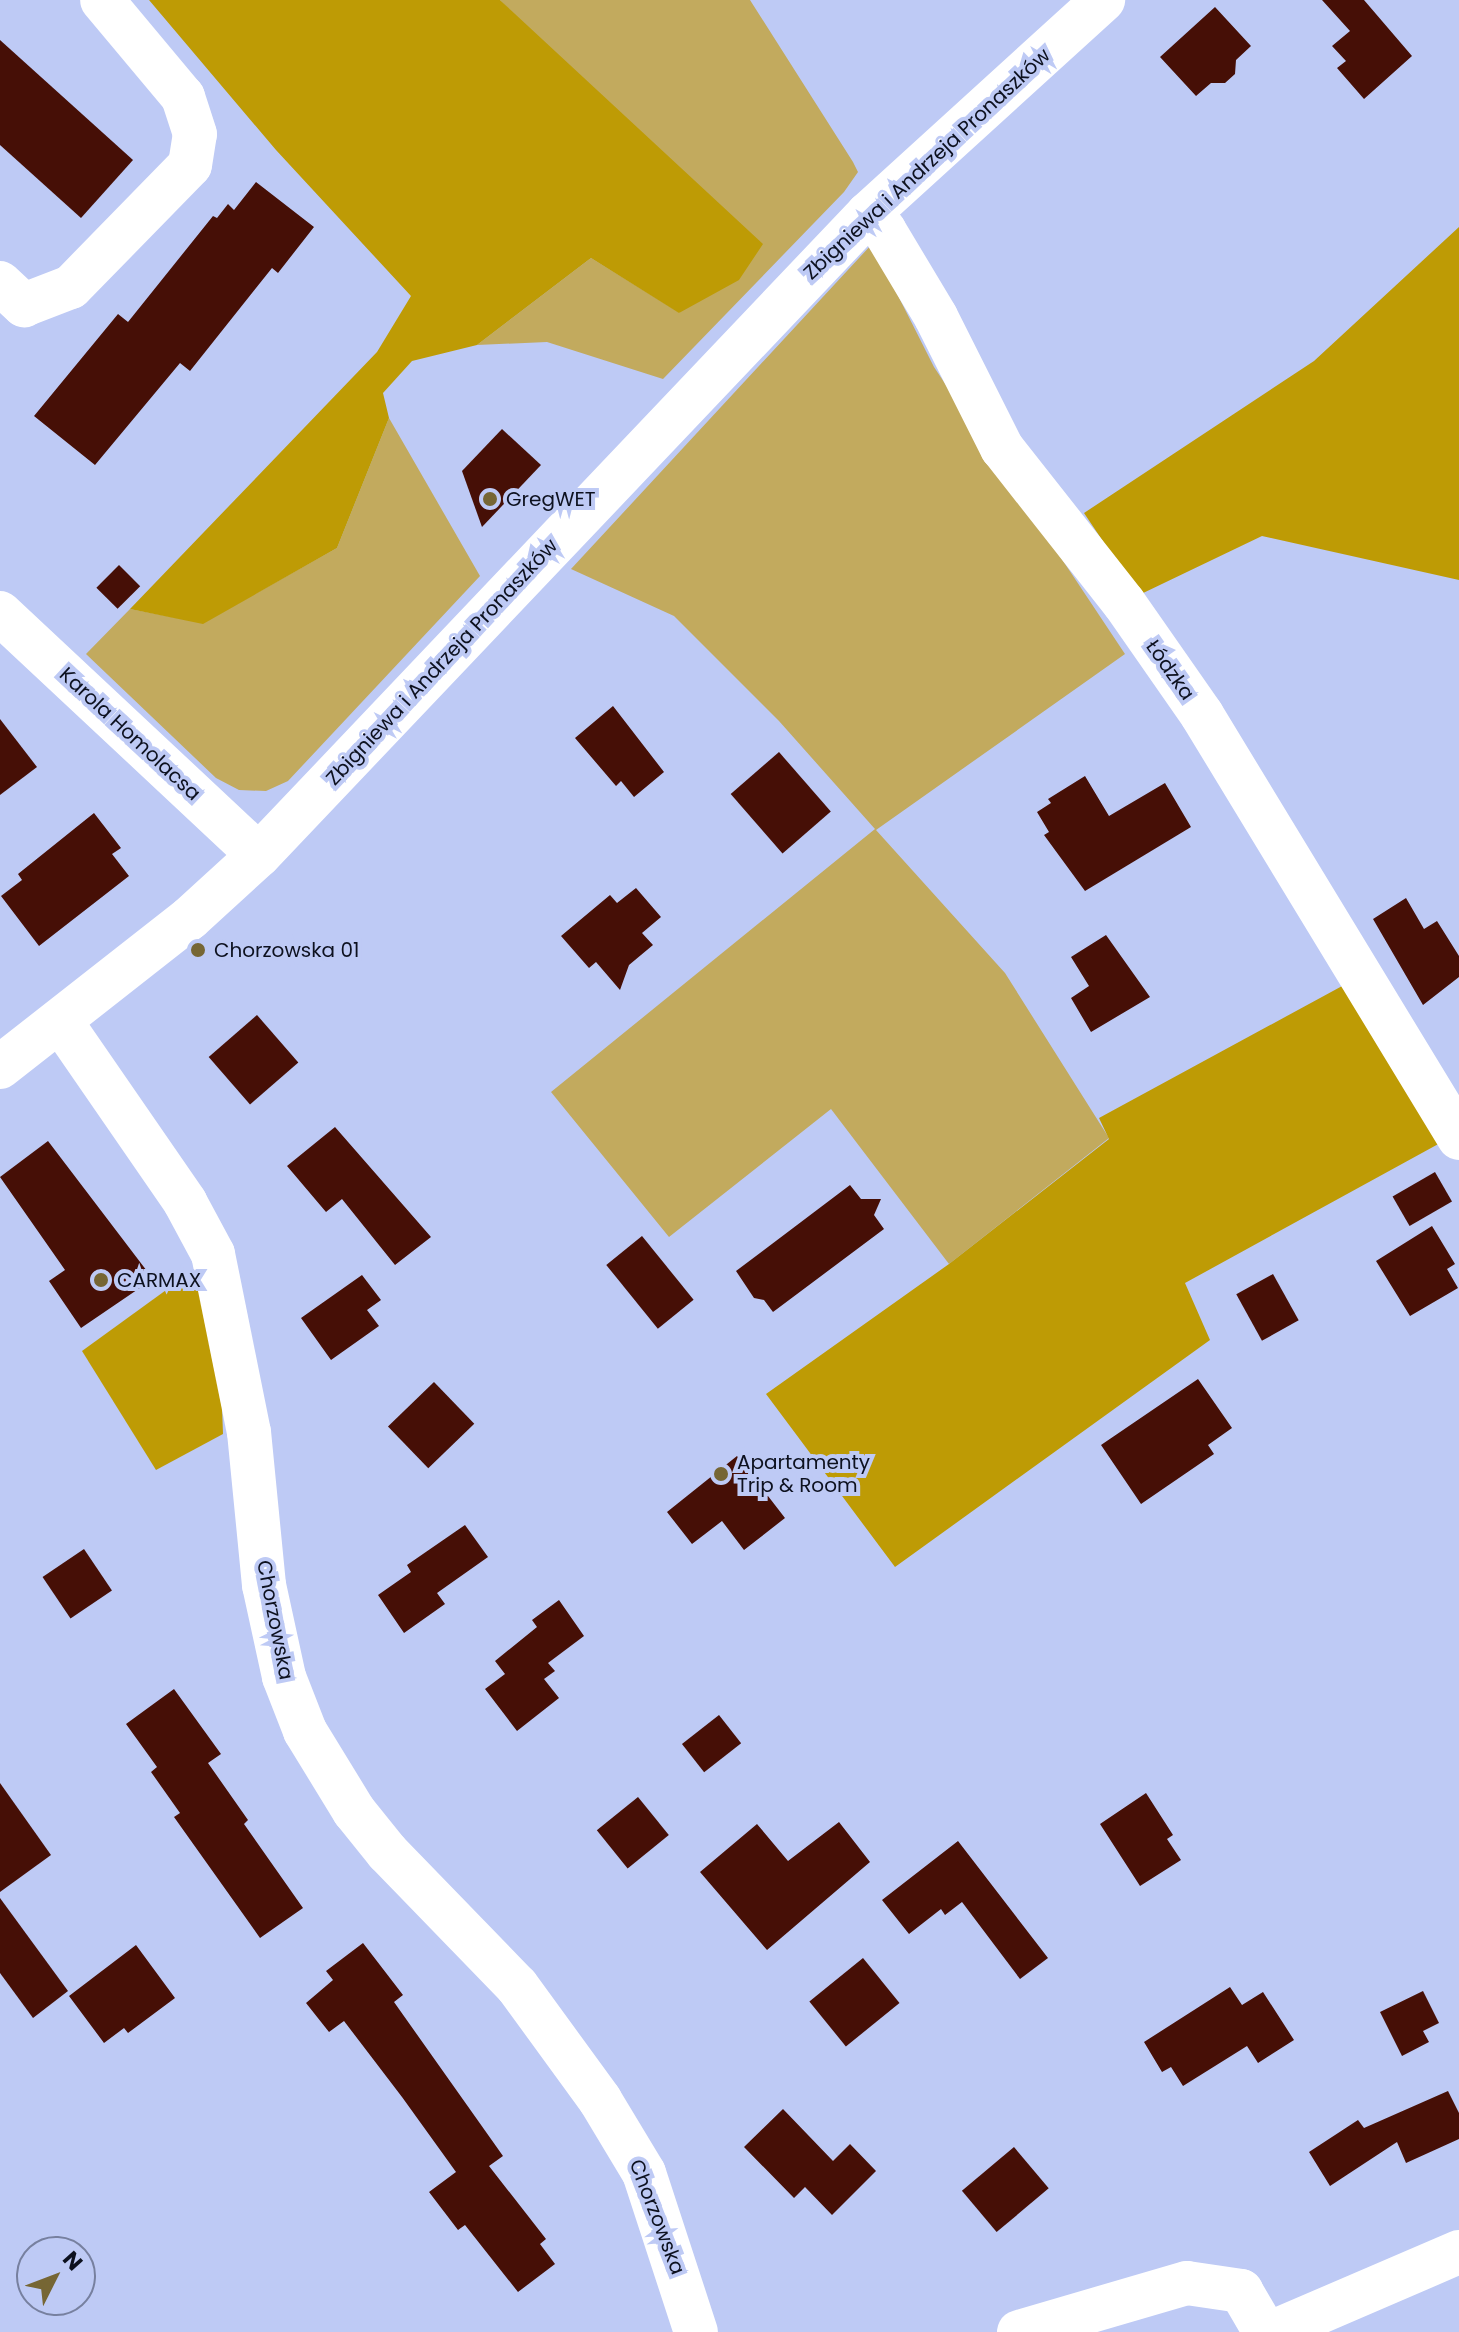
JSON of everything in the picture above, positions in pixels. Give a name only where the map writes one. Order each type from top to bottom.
[{"type":"street","points":[[0,283],[24,305],[71,287],[190,165],[195,134],[183,97],[102,0]]},
{"type":"street","name":"Zbigniewa i Andrzeja Pronaszków","points":[[0,1067],[61,1022],[259,855],[868,214],[1103,0]]},
{"type":"street","name":"Łódzka","points":[[868,214],[884,230],[936,317],[1002,448],[1124,603],[1202,715],[1459,1138]]},
{"type":"street","name":"Karola Homolacsa","points":[[0,613],[259,855]]},
{"type":"street","name":"Chorzowska","points":[[61,1022],[159,1162],[213,1254],[249,1432],[264,1585],[284,1677],[305,1731],[378,1842],[517,1986],[600,2100],[644,2173],[696,2332]]},
{"type":"street","points":[[1273,2332],[1459,2252]]},
{"type":"street","points":[[1019,2332],[1187,2283],[1241,2291],[1265,2332]]},
{"type":"shaded area","points":[[149,0],[500,0],[763,244],[739,280],[679,313],[591,258],[477,345],[412,361],[383,393],[389,418],[337,548],[203,624],[130,609],[377,352],[411,296],[276,150]]},
{"type":"shaded area","points":[[500,0],[750,0],[858,172],[844,192],[663,379],[547,342],[477,345],[591,258],[680,313],[565,65]]},
{"type":"shaded area","points":[[1459,227],[1459,580],[1262,536],[1139,595],[1084,513],[1314,361]]},
{"type":"shaded area","points":[[872,244],[934,367],[1125,654],[876,830],[1005,973],[1109,1138],[949,1264],[831,1109],[669,1237],[551,1092],[875,829],[779,721],[674,616],[571,569]]},
{"type":"shaded area","points":[[389,418],[480,576],[288,781],[266,791],[239,790],[216,778],[86,654],[130,609],[203,623],[337,548]]},
{"type":"shaded area","points":[[1344,985],[1442,1142],[1185,1283],[1210,1340],[895,1567],[766,1394],[949,1264],[1109,1139],[1099,1118]]},
{"type":"shaded area","points":[[202,1264],[219,1328],[223,1434],[156,1470],[82,1351]]},
{"type":"building","points":[[1322,0],[1364,0],[1412,56],[1364,99],[1337,68],[1346,61],[1332,46],[1350,31]]},
{"type":"building","points":[[1215,7],[1251,46],[1236,60],[1235,74],[1225,83],[1211,83],[1196,96],[1160,57]]},
{"type":"building","points":[[0,40],[133,160],[81,218],[0,145]]},
{"type":"building","points":[[256,182],[314,227],[278,273],[272,268],[190,371],[180,363],[95,465],[34,416],[118,314],[128,322],[213,216],[217,218],[228,204],[234,210]]},
{"type":"building","name":"GregWET","points":[[502,429],[541,465],[482,527],[462,471]]},
{"type":"building","points":[[119,565],[140,586],[118,609],[96,588]]},
{"type":"building","points":[[613,706],[664,772],[634,797],[621,781],[616,786],[575,738]]},
{"type":"building","points":[[0,719],[37,767],[0,795]]},
{"type":"building","points":[[779,752],[831,812],[783,854],[731,794]]},
{"type":"building","points":[[1085,776],[1109,816],[1165,783],[1191,827],[1085,891],[1044,835],[1049,832],[1037,812],[1051,803],[1048,799]]},
{"type":"building","points":[[94,813],[121,848],[112,854],[129,876],[39,946],[1,896],[22,880],[18,874]]},
{"type":"building","points":[[636,888],[661,917],[642,933],[653,945],[629,965],[620,990],[596,962],[589,968],[561,936],[610,895],[617,903]]},
{"type":"building","points":[[1406,898],[1424,929],[1437,921],[1459,956],[1459,977],[1423,1005],[1373,919]]},
{"type":"building","points":[[1106,935],[1150,997],[1091,1032],[1071,998],[1089,986],[1071,957]]},
{"type":"building","points":[[257,1015],[298,1063],[250,1105],[209,1057]]},
{"type":"building","points":[[335,1127],[431,1237],[395,1265],[342,1199],[326,1212],[287,1166]]},
{"type":"building","points":[[48,1141],[153,1279],[81,1328],[49,1281],[65,1270],[0,1177]]},
{"type":"building","points":[[1435,1172],[1452,1201],[1410,1226],[1393,1196]]},
{"type":"building","points":[[850,1185],[861,1199],[881,1199],[874,1215],[884,1229],[773,1312],[764,1300],[754,1298],[736,1271]]},
{"type":"building","points":[[1432,1226],[1455,1264],[1447,1269],[1458,1288],[1410,1316],[1376,1261]]},
{"type":"building","points":[[642,1236],[694,1300],[658,1329],[606,1265]]},
{"type":"building","points":[[1273,1274],[1299,1320],[1262,1341],[1236,1294]]},
{"type":"building","points":[[362,1275],[381,1300],[367,1310],[379,1326],[331,1360],[301,1318]]},
{"type":"building","points":[[1198,1379],[1232,1428],[1208,1445],[1214,1454],[1141,1504],[1101,1445]]},
{"type":"building","points":[[434,1382],[474,1424],[428,1468],[388,1426]]},
{"type":"building","points":[[737,1456],[785,1518],[744,1550],[722,1521],[692,1544],[667,1512]]},
{"type":"building","points":[[465,1525],[488,1557],[437,1593],[445,1604],[404,1633],[378,1595],[411,1572],[407,1565]]},
{"type":"building","points":[[84,1549],[112,1590],[71,1618],[43,1577]]},
{"type":"building","points":[[559,1600],[584,1636],[548,1663],[555,1671],[544,1679],[559,1698],[517,1731],[485,1689],[505,1674],[495,1661],[537,1627],[532,1620]]},
{"type":"building","points":[[174,1689],[221,1754],[208,1763],[248,1820],[244,1824],[303,1908],[260,1938],[174,1817],[180,1813],[151,1772],[157,1767],[126,1724]]},
{"type":"building","points":[[719,1715],[741,1743],[704,1772],[682,1744]]},
{"type":"building","points":[[0,1783],[51,1855],[0,1892]]},
{"type":"building","points":[[1146,1793],[1173,1835],[1167,1839],[1181,1860],[1140,1886],[1100,1824]]},
{"type":"building","points":[[638,1797],[669,1835],[628,1868],[597,1830]]},
{"type":"building","points":[[839,1822],[870,1862],[767,1950],[700,1872],[757,1824],[788,1861]]},
{"type":"building","points":[[958,1841],[1048,1958],[1020,1979],[962,1902],[945,1915],[941,1909],[909,1934],[882,1900]]},
{"type":"building","points":[[0,1898],[68,1991],[33,2018],[0,1973]]},
{"type":"building","points":[[363,1943],[403,1995],[394,2002],[503,2156],[489,2166],[546,2239],[540,2244],[555,2264],[518,2292],[465,2225],[458,2230],[429,2192],[456,2172],[402,2097],[344,2021],[329,2032],[306,2003],[333,1980],[326,1971]]},
{"type":"building","points":[[136,1945],[175,1998],[128,2033],[124,2028],[104,2043],[69,1996]]},
{"type":"building","points":[[863,1958],[900,2003],[846,2046],[809,2001]]},
{"type":"building","points":[[1230,1987],[1242,2005],[1263,1992],[1294,2040],[1258,2063],[1247,2046],[1183,2086],[1171,2067],[1162,2072],[1144,2042]]},
{"type":"building","points":[[1423,1991],[1439,2023],[1423,2031],[1429,2042],[1402,2056],[1380,2012]]},
{"type":"building","points":[[1448,2091],[1459,2113],[1459,2139],[1406,2163],[1397,2142],[1330,2186],[1309,2152],[1358,2120],[1364,2128]]},
{"type":"building","points":[[783,2109],[833,2161],[850,2144],[876,2171],[832,2215],[805,2187],[794,2198],[744,2147]]},
{"type":"building","points":[[1014,2147],[1049,2188],[997,2232],[962,2191]]},
{"type":"place","name":"GregWET","points":[[490,499]]},
{"type":"place","name":"Chorzowska 01","points":[[198,950]]},
{"type":"place","name":"CARMAX","points":[[101,1280]]},
{"type":"place","name":"Apartamenty Trip & Room","points":[[721,1474]]}]
